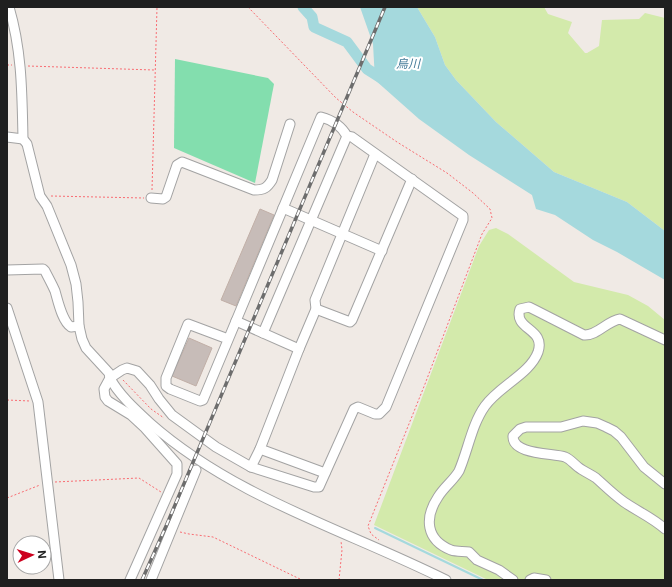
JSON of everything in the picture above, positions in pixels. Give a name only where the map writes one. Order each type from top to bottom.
[{"type":"street","points":[[9,7],[14,24],[21,66],[23,139],[27,144],[40,196],[47,206],[76,284],[79,326],[82,339],[86,348],[109,374],[114,375]]},
{"type":"street","points":[[130,580],[178,469],[175,461],[145,428],[131,415],[108,401],[105,397],[104,389],[114,375],[127,368],[133,369],[140,373],[159,400],[172,415],[216,447],[251,467],[314,487],[319,487],[354,409],[358,407],[375,414],[379,414],[386,406],[463,220],[463,216],[352,137],[347,136],[343,129],[322,118],[203,400],[200,401],[166,386],[166,378],[188,324],[228,339]]},
{"type":"street","points":[[152,198],[163,199],[166,197],[177,165],[182,162],[254,190],[261,190],[268,187],[272,180],[290,124]]},
{"type":"street","points":[[263,333],[347,136]]},
{"type":"street","points":[[7,137],[23,139]]},
{"type":"street","points":[[251,467],[260,449],[316,309],[315,300],[375,154]]},
{"type":"street","points":[[316,309],[350,322],[352,320],[412,179]]},
{"type":"street","points":[[283,208],[382,250]]},
{"type":"street","points":[[7,270],[43,269],[54,289],[67,325],[71,327],[79,326]]},
{"type":"street","points":[[513,580],[499,570],[477,560],[469,552],[451,550],[435,539],[429,525],[428,518],[438,496],[455,479],[479,417],[486,406],[534,360],[540,346],[539,340],[534,333],[521,323],[519,318],[520,309],[529,307],[584,335],[592,334],[614,320],[620,319],[665,340]]},
{"type":"street","points":[[7,308],[38,402],[59,580]]},
{"type":"street","points":[[236,321],[299,349]]},
{"type":"street","points":[[114,375],[113,383],[159,430],[182,448],[222,474],[261,496],[446,580]]},
{"type":"street","points":[[665,484],[644,467],[621,437],[614,431],[597,423],[583,421],[561,427],[526,428],[520,429],[513,436],[512,440],[515,444],[524,449],[565,457],[570,460],[576,466],[594,477],[624,502],[665,529]]},
{"type":"street","points":[[260,449],[326,473]]},
{"type":"street","points":[[151,580],[196,470]]},
{"type":"street","points":[[530,580],[534,578],[546,580]]},
{"type":"path","points":[[40,196],[152,198],[157,7]]},
{"type":"path","points":[[248,7],[336,98],[353,112],[397,142],[447,173],[473,193],[490,209],[492,213],[492,218],[482,234],[425,384],[368,526],[371,534],[381,541]]},
{"type":"path","points":[[7,65],[156,70]]},
{"type":"path","points":[[114,375],[151,410],[166,419]]},
{"type":"path","points":[[7,400],[38,402]]},
{"type":"path","points":[[7,498],[47,482],[139,478],[167,496]]},
{"type":"path","points":[[174,525],[180,532],[213,537],[302,580]]},
{"type":"path","points":[[339,580],[342,550],[341,540]]},
{"type":"green space","points":[[417,7],[544,7],[548,14],[572,22],[568,33],[585,53],[599,46],[602,20],[639,19],[645,13],[665,18],[665,231],[627,202],[554,172],[496,122],[456,80],[445,65],[435,37]]},
{"type":"green space","points":[[175,59],[268,78],[274,84],[255,183],[174,148]]},
{"type":"green space","points":[[496,228],[508,234],[574,282],[628,295],[648,306],[665,320],[665,580],[488,580],[374,525],[479,246],[489,230]]},
{"type":"water","name":"烏川","points":[[360,7],[417,7],[435,37],[445,65],[456,80],[496,122],[554,172],[627,202],[665,231],[665,280],[593,240],[555,215],[536,209],[532,195],[469,155],[419,119],[375,80],[373,44]]},
{"type":"building","points":[[260,209],[274,215],[236,306],[221,300]]},
{"type":"building","points":[[189,338],[212,348],[196,386],[172,376]]},
{"type":"waterway","points":[[303,7],[312,17],[314,27],[347,42],[367,69],[386,81]]},
{"type":"waterway","points":[[375,528],[483,580]]},
{"type":"railway","points":[[142,580],[385,7]]}]
